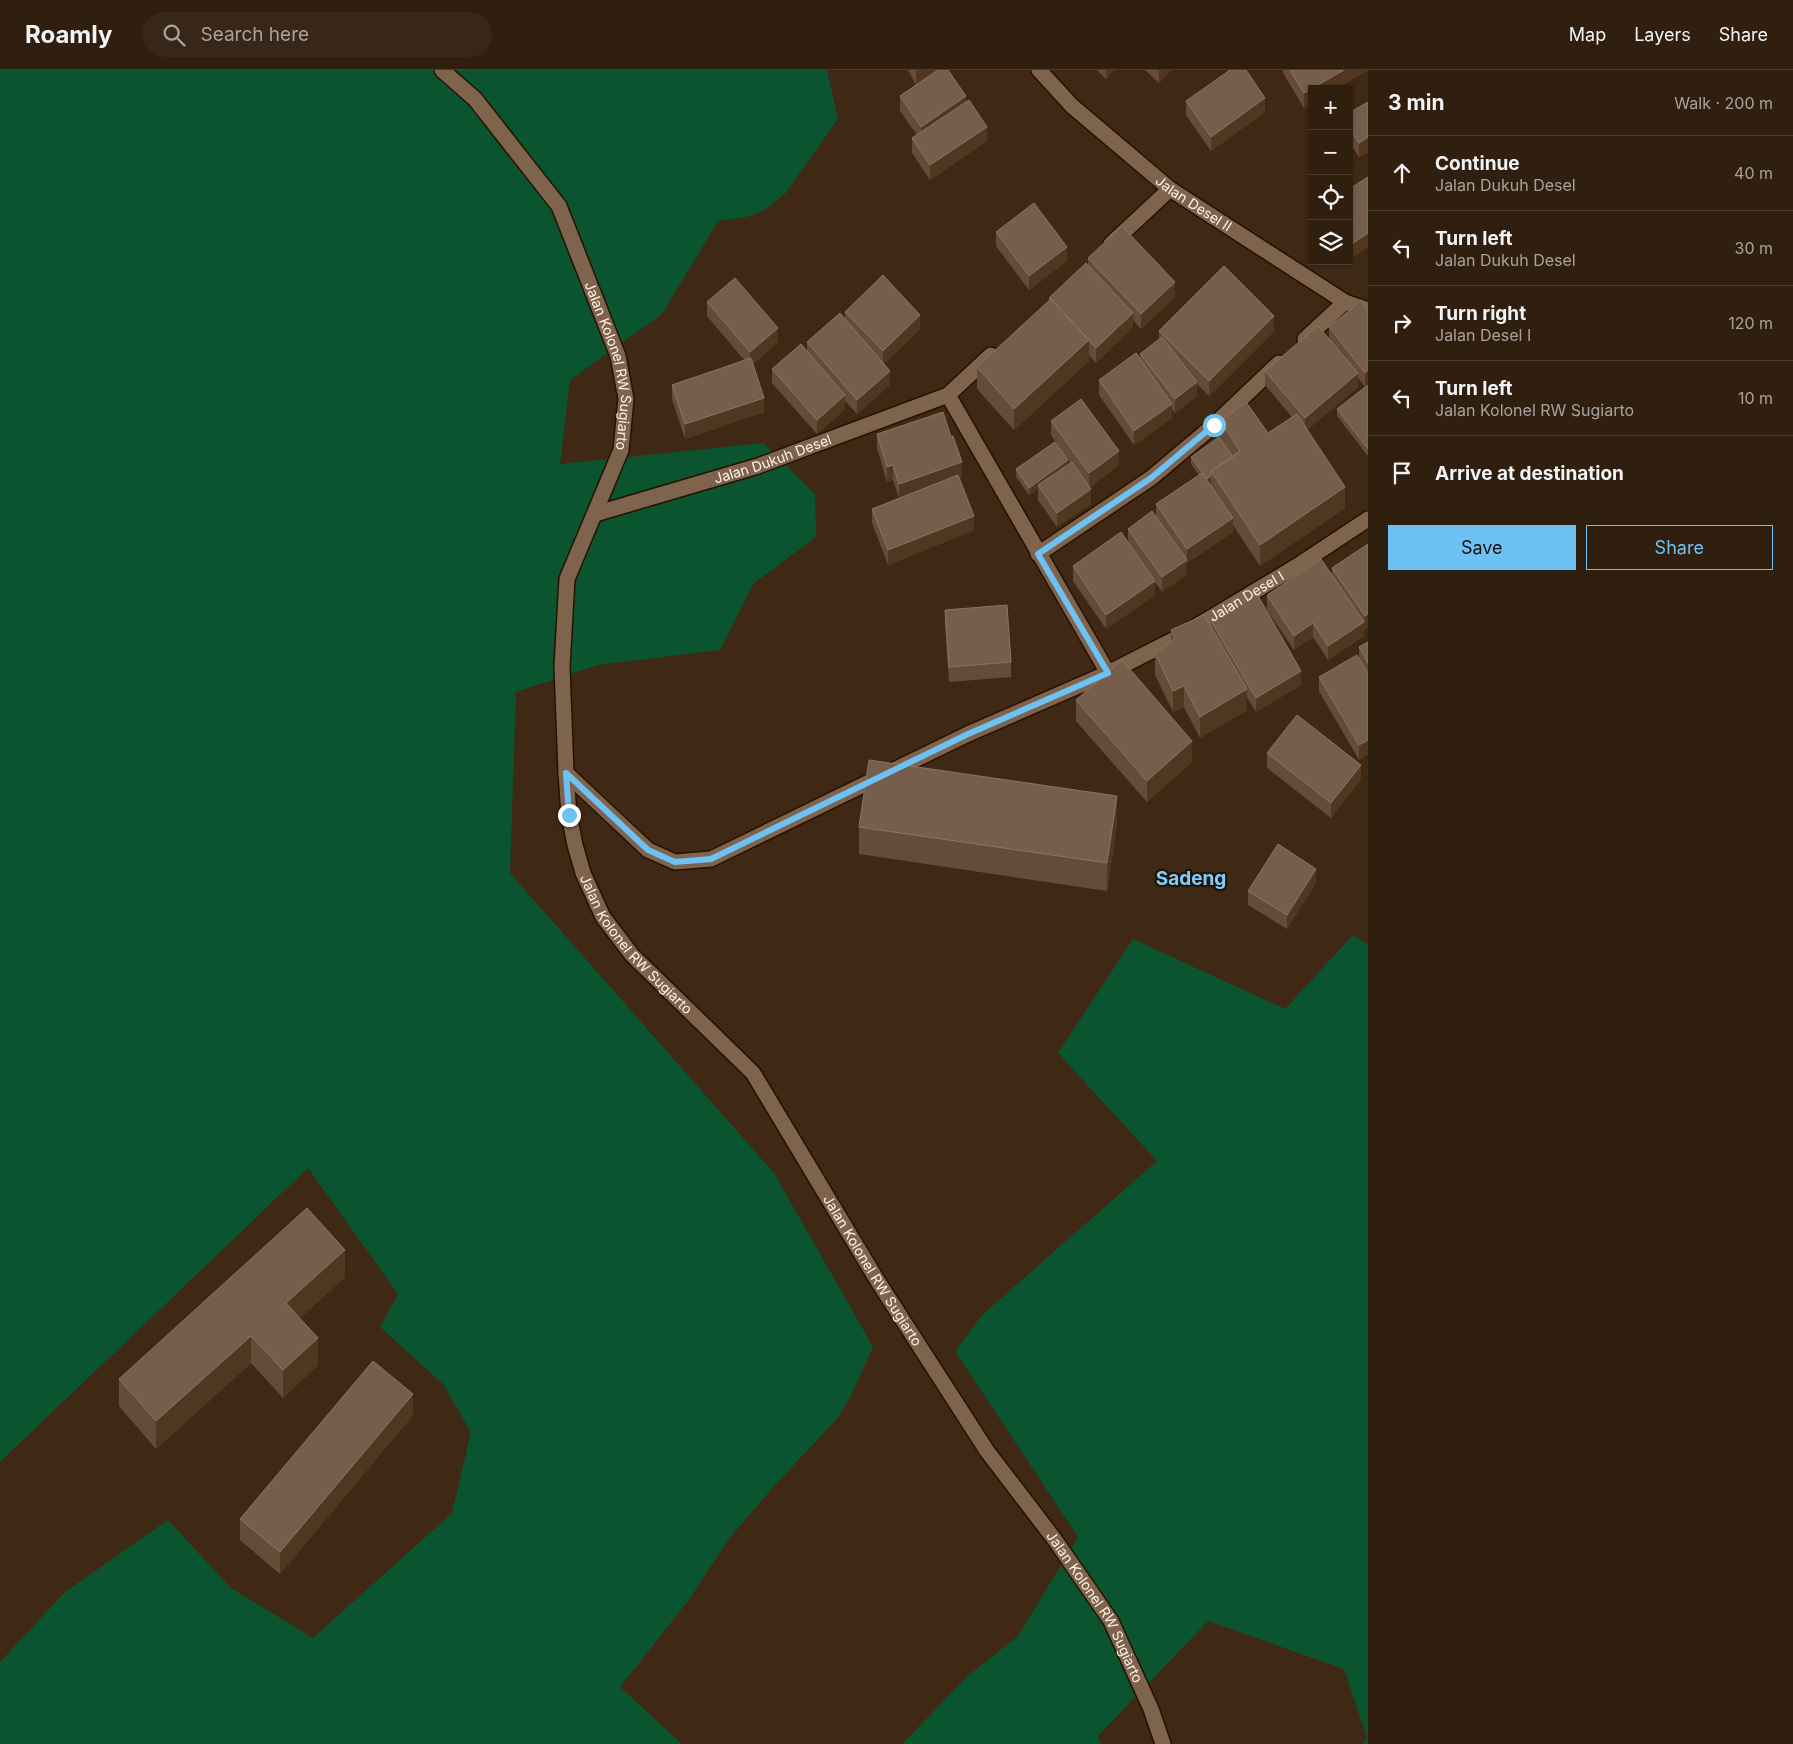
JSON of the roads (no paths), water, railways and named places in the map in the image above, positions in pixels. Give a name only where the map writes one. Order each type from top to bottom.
[{"type":"street","name":"Jalan Kolonel RW Sugiarto","points":[[442,70],[476,99],[559,206],[618,356],[626,399],[621,450],[567,579],[562,666],[566,773],[569,815],[583,873],[603,917],[632,955],[753,1073],[877,1280],[987,1451],[1054,1540],[1110,1621],[1151,1709],[1163,1744]]},
{"type":"street","name":"Jalan Desel II","points":[[1039,70],[1072,106],[1170,189],[1346,302],[1368,310]]},
{"type":"street","points":[[1098,255],[1170,189]]},
{"type":"street","points":[[1038,554],[1151,478],[1214,425],[1346,302]]},
{"type":"street","name":"Jalan Dukuh Desel","points":[[595,514],[758,466],[948,395],[1005,342]]},
{"type":"street","points":[[948,395],[1108,673]]},
{"type":"street","name":"Jalan Desel I","points":[[566,773],[648,850],[675,862],[711,859],[968,734],[1108,673],[1177,638],[1297,566],[1368,519]]},
{"type":"district","name":"Sadeng","points":[[1191,878]]}]
